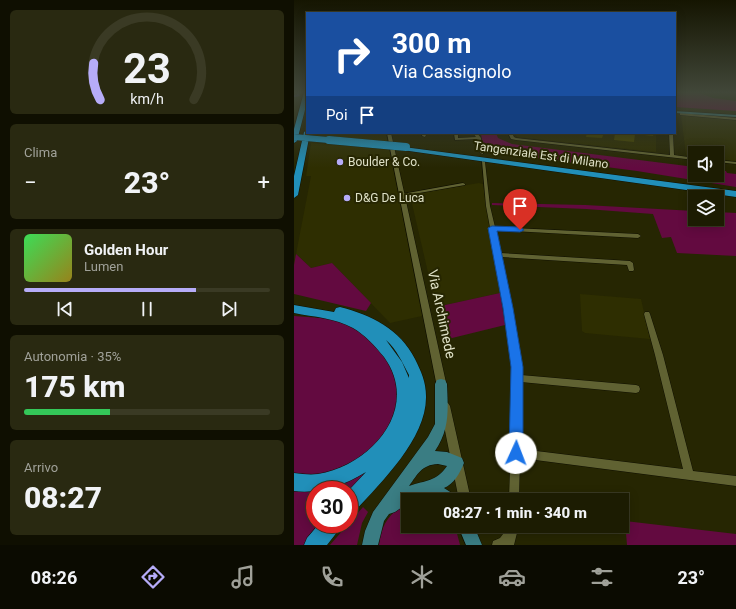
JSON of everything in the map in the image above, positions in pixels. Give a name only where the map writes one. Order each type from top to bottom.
[{"type":"highway","points":[[294,139],[300,117]]},
{"type":"highway","points":[[294,195],[307,134]]},
{"type":"highway","name":"Tangenziale Est di Milano","points":[[294,139],[405,148],[706,188],[736,190]]},
{"type":"highway","points":[[706,188],[736,195]]},
{"type":"highway","points":[[294,303],[342,311],[373,324],[391,337],[402,349],[418,378],[418,405],[408,433],[395,451],[358,493]]},
{"type":"highway","points":[[294,309],[333,316],[353,323],[364,330],[391,356],[402,381],[405,393],[403,410],[395,430],[382,448],[371,458],[350,472],[330,480],[316,483],[294,482]]},
{"type":"highway","points":[[314,545],[324,533]]},
{"type":"main road","points":[[370,545],[373,530],[378,517],[433,442],[440,424],[441,384]]},
{"type":"main road","points":[[378,517],[401,498],[427,489],[446,480],[457,463],[442,457],[427,459],[418,464]]},
{"type":"main road","points":[[427,489],[438,493]]},
{"type":"main road","points":[[469,533],[474,545]]},
{"type":"street","name":"Via Archimede","points":[[389,134],[463,493]]},
{"type":"street","points":[[456,134],[456,138],[479,138]]},
{"type":"street","points":[[476,134],[479,138],[482,152]]},
{"type":"street","points":[[510,134],[512,138],[516,139],[688,158]]},
{"type":"street","points":[[671,134],[672,156]]},
{"type":"street","points":[[483,162],[492,228],[511,327],[518,378],[514,493]]},
{"type":"street","points":[[724,162],[736,163]]},
{"type":"street","points":[[402,195],[463,184]]},
{"type":"street","points":[[492,228],[638,236]]},
{"type":"street","points":[[498,256],[630,263],[631,270]]},
{"type":"street","points":[[647,314],[689,475]]},
{"type":"street","points":[[518,378],[636,389]]},
{"type":"street","points":[[516,453],[736,482]]},
{"type":"street","points":[[471,533],[474,545]]},
{"type":"street","points":[[497,545],[504,542],[509,533]]},
{"type":"street","points":[[509,545],[512,533]]},
{"type":"shaded area","points":[[681,117],[708,117],[736,120],[736,161],[724,160],[724,146],[688,146],[688,155],[686,155]]},
{"type":"shaded area","points":[[386,134],[388,143],[339,139],[312,135]]},
{"type":"shaded area","points":[[481,134],[496,134],[498,138],[512,144],[688,166],[688,179],[484,151]]},
{"type":"shaded area","points":[[516,134],[656,134],[656,152],[517,137]]},
{"type":"shaded area","points":[[311,143],[390,150],[422,316],[390,323],[332,263],[311,268],[296,254],[311,176],[306,176]]},
{"type":"shaded area","points":[[724,171],[726,171],[727,173],[736,174],[736,187],[705,182],[724,182]]},
{"type":"shaded area","points":[[479,183],[483,184],[500,293],[436,307],[410,195]]},
{"type":"shaded area","points":[[492,203],[585,205],[688,211],[688,226],[724,226],[724,212],[736,213],[736,256],[677,253],[671,237],[662,238],[653,214],[586,209],[492,205]]},
{"type":"shaded area","points":[[296,254],[311,268],[332,263],[371,303],[366,311],[294,294],[294,265]]},
{"type":"shaded area","points":[[500,293],[505,325],[444,340],[436,307]]},
{"type":"shaded area","points":[[580,294],[641,299],[650,339],[585,333],[582,331]]},
{"type":"shaded area","points":[[294,316],[335,319],[354,328],[372,341],[397,377],[400,395],[395,420],[363,458],[326,474],[302,475],[294,473]]},
{"type":"shaded area","points":[[376,464],[358,481],[349,481]]},
{"type":"shaded area","points":[[294,491],[306,492],[306,533],[315,533],[305,545],[294,545]]},
{"type":"shaded area","points":[[401,506],[401,533],[457,533],[460,545],[379,545],[382,530],[388,519]]},
{"type":"shaded area","points":[[363,507],[368,512],[362,523],[357,545],[330,545],[340,533],[358,533],[358,513]]},
{"type":"shaded area","points":[[629,521],[736,534],[736,545],[627,545],[626,533],[629,533]]},
{"type":"place","name":"Boulder & Co.","points":[[340,162]]},
{"type":"place","name":"D&G De Luca","points":[[347,198]]},
{"type":"route","points":[[516,453],[518,396],[517,367],[508,308],[492,228],[520,230]]}]
